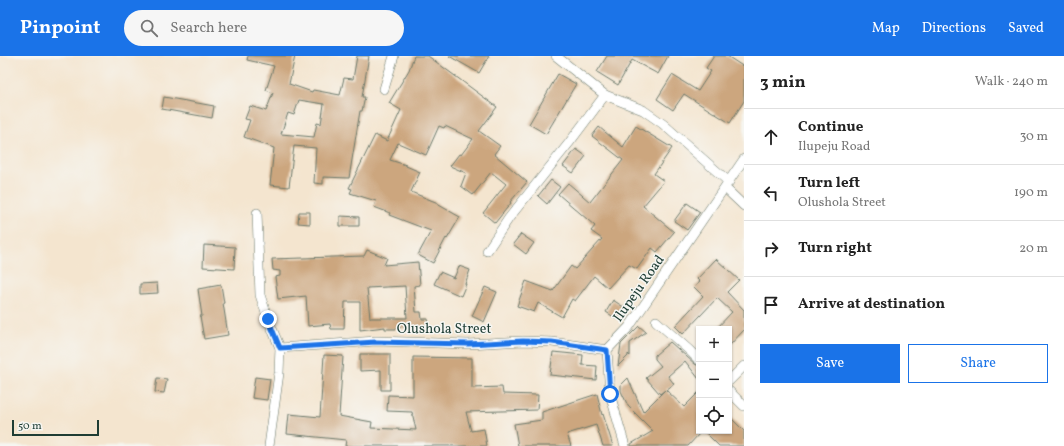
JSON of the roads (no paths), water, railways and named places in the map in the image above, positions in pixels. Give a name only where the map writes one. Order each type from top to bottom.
[{"type":"street","points":[[384,89],[394,56]]},
{"type":"street","points":[[556,56],[605,95],[643,110],[663,124],[727,185],[744,206]]},
{"type":"street","points":[[487,251],[509,218],[605,95]]},
{"type":"street","name":"Ilupeju Road","points":[[607,350],[629,327],[744,159]]},
{"type":"street","points":[[257,213],[260,295],[280,348],[279,373],[269,446]]},
{"type":"street","points":[[656,321],[696,357]]},
{"type":"street","name":"Olushola Street","points":[[280,348],[376,342],[468,344],[523,341],[552,342],[607,350]]},
{"type":"street","points":[[607,350],[610,394],[625,446]]},
{"type":"street","points":[[732,378],[744,366]]},
{"type":"street","points":[[732,394],[744,406]]}]
